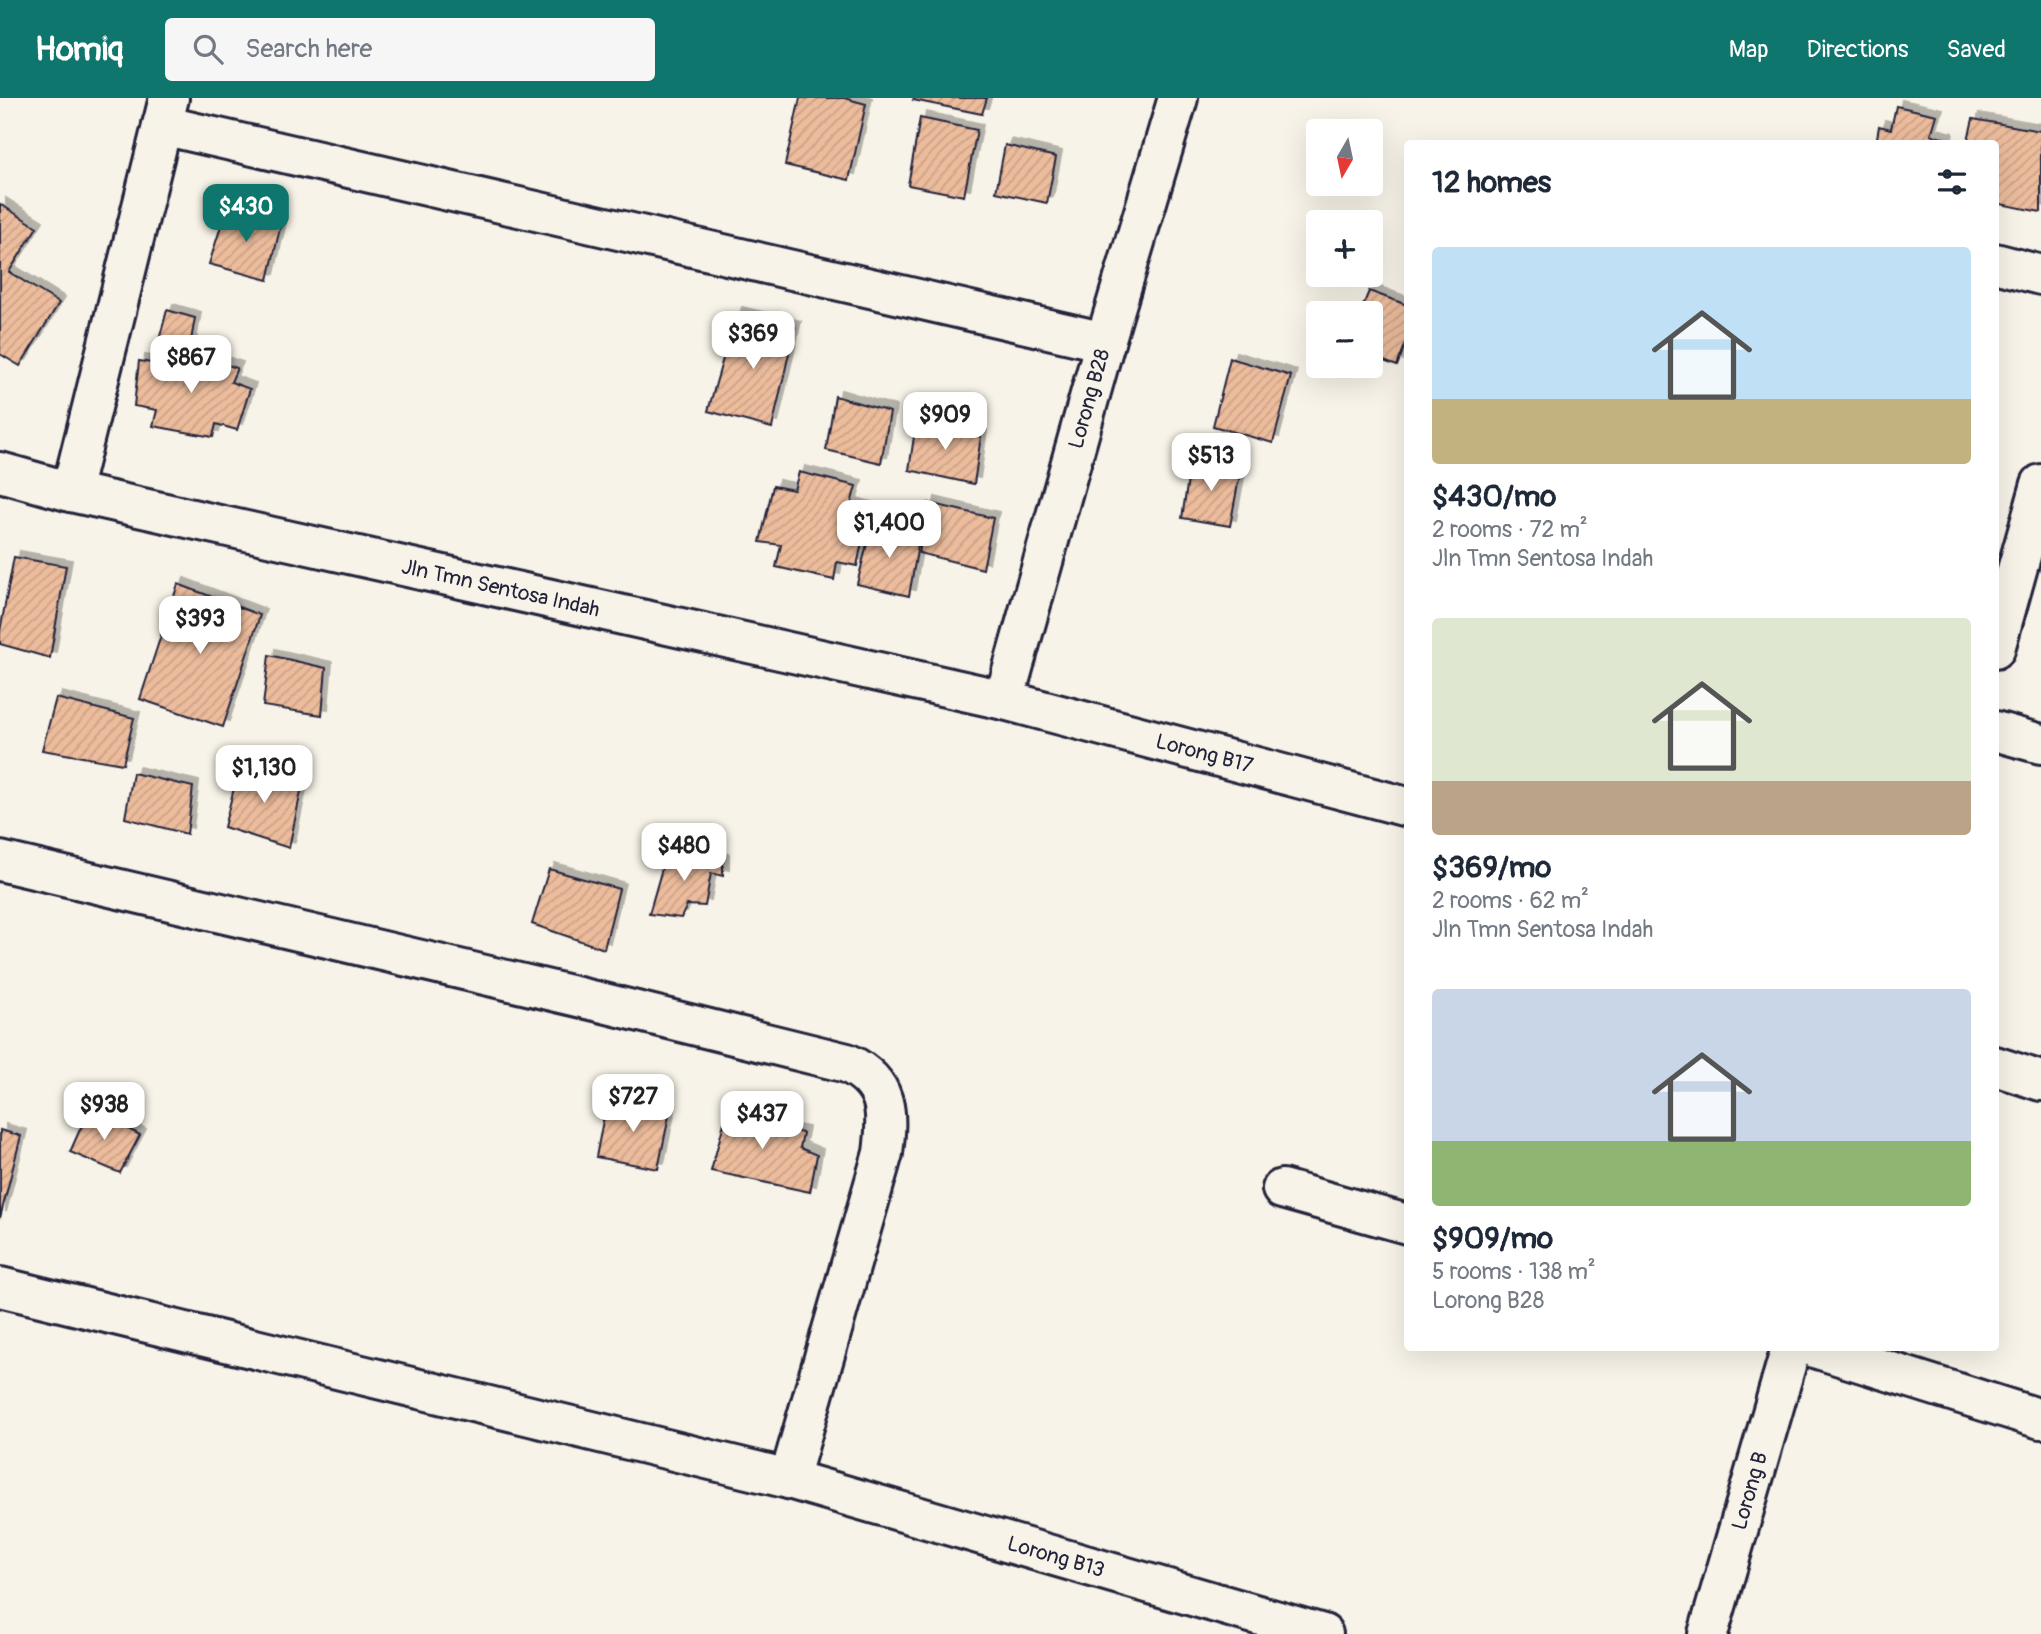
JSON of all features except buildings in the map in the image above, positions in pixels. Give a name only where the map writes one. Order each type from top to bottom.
[{"type":"street","name":"Lorong B28","points":[[1004,700],[1105,342],[1178,98]]},
{"type":"street","points":[[71,492],[165,111],[1105,342]]},
{"type":"street","points":[[1999,264],[2041,275]]},
{"type":"street","name":"Jln Tmn Sentosa Indah","points":[[0,472],[71,492],[1004,700]]},
{"type":"street","points":[[2001,604],[2041,484]]},
{"type":"street","name":"Lorong B17","points":[[1004,700],[1404,806]]},
{"type":"street","points":[[1999,732],[2041,744]]},
{"type":"street","points":[[0,861],[604,1003],[847,1063],[859,1069],[883,1099],[887,1118],[883,1153],[789,1479]]},
{"type":"street","points":[[1999,1067],[2041,1081]]},
{"type":"street","points":[[1282,1189],[1404,1223]]},
{"type":"street","name":"Lorong B13","points":[[0,1287],[789,1479],[1323,1634]]},
{"type":"street","name":"Lorong B","points":[[1708,1634],[1790,1351]]},
{"type":"street","points":[[1825,1351],[2041,1419]]}]
